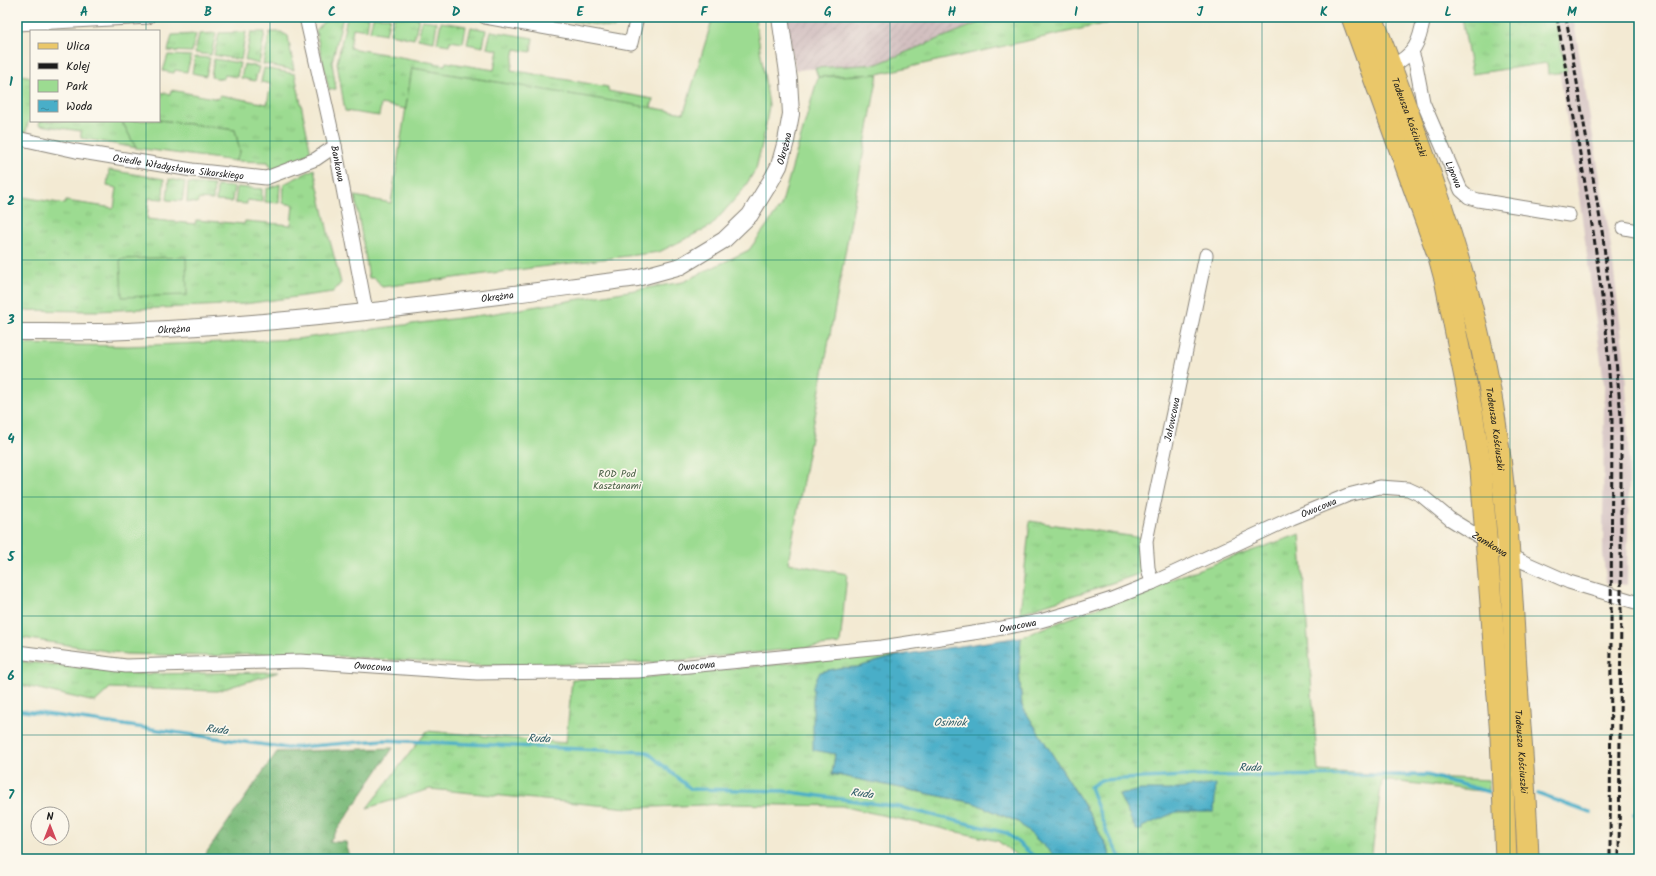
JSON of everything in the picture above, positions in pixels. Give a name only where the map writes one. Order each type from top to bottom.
[{"type":"main road","name":"Tadeusza Kościuszki","points":[[1352,17],[1415,186],[1445,279],[1472,412],[1481,470],[1501,737],[1506,859]]},
{"type":"main road","name":"Tadeusza Kościuszki","points":[[1372,17],[1434,187],[1457,255],[1473,313],[1494,409],[1502,471],[1510,556],[1528,859]]},
{"type":"street","points":[[17,24],[148,17]]},
{"type":"street","name":"Bankowa","points":[[306,17],[334,146],[366,311]]},
{"type":"street","points":[[485,17],[631,43],[637,17]]},
{"type":"street","name":"Okrężna","points":[[17,332],[108,332],[207,327],[366,311],[637,278],[681,266],[724,240],[750,215],[779,166],[791,114],[791,100],[780,17]]},
{"type":"street","points":[[1390,67],[1412,52],[1418,43],[1424,17]]},
{"type":"street","name":"Lipowa","points":[[1412,52],[1423,102],[1461,190],[1469,197],[1478,200],[1569,215]]},
{"type":"street","name":"Osiedle Władysława Sikorskiego","points":[[17,138],[76,151],[192,170],[266,178],[316,159],[334,146]]},
{"type":"street","points":[[1624,228],[1639,231]]},
{"type":"street","name":"Jałowcowa","points":[[1152,583],[1148,568],[1146,541],[1206,255]]},
{"type":"street","name":"Zamkowa","points":[[1348,495],[1380,487],[1408,488],[1421,495],[1450,519],[1510,556],[1569,582],[1639,603]]},
{"type":"street","name":"Owocowa","points":[[17,652],[126,666],[300,660],[477,673],[638,671],[882,647],[993,630],[1068,614],[1152,583],[1292,518],[1348,495]]},
{"type":"shaded area","points":[[785,17],[993,17],[877,64],[795,70]]},
{"type":"shaded area","points":[[1551,17],[1573,17],[1609,232],[1624,354],[1627,403],[1629,469],[1627,585],[1606,583],[1603,553],[1604,383],[1580,203]]},
{"type":"green space","points":[[343,17],[332,62],[336,89],[329,90],[316,31],[323,22]]},
{"type":"green space","points":[[347,17],[369,17],[367,30],[353,28],[350,48],[445,65],[446,62],[494,70],[498,50],[487,48],[491,31],[533,38],[531,52],[515,49],[511,70],[608,87],[608,91],[653,99],[651,108],[412,68],[406,109],[381,104],[379,116],[345,111],[337,63]]},
{"type":"green space","points":[[373,17],[390,17],[386,34],[370,31]]},
{"type":"green space","points":[[394,17],[419,18],[414,39],[390,34]]},
{"type":"green space","points":[[553,17],[622,17],[622,22],[613,28]]},
{"type":"green space","points":[[713,17],[755,17],[769,105],[764,136],[756,169],[742,191],[711,226],[659,252],[382,287],[375,278],[369,278],[355,196],[391,203],[412,68],[684,113]]},
{"type":"green space","points":[[993,17],[1109,17],[1108,23],[878,74],[818,77],[815,68],[877,64]]},
{"type":"green space","points":[[1462,17],[1554,17],[1567,72],[1548,74],[1547,63],[1472,74]]},
{"type":"green space","points":[[422,20],[437,22],[434,42],[418,39]]},
{"type":"green space","points":[[441,22],[466,26],[463,43],[450,41],[449,45],[437,43]]},
{"type":"green space","points":[[471,27],[486,30],[483,47],[467,44]]},
{"type":"green space","points":[[246,32],[241,60],[214,55],[219,33]]},
{"type":"green space","points":[[251,32],[265,32],[259,64],[245,60]]},
{"type":"green space","points":[[270,32],[281,32],[288,36],[294,70],[263,64]]},
{"type":"green space","points":[[216,33],[211,55],[195,53],[199,34]]},
{"type":"green space","points":[[196,34],[192,52],[168,51],[172,35]]},
{"type":"green space","points":[[168,55],[191,56],[187,72],[175,70],[174,73],[163,71]]},
{"type":"green space","points":[[195,57],[210,58],[206,76],[192,73]]},
{"type":"green space","points":[[214,59],[240,63],[237,77],[225,75],[223,79],[211,77]]},
{"type":"green space","points":[[244,64],[259,67],[255,81],[241,78]]},
{"type":"green space","points":[[264,68],[295,74],[311,153],[296,162],[272,170],[268,162],[235,161],[240,152],[235,130],[160,120],[160,92],[170,94],[171,90],[219,99],[220,95],[267,104],[271,84],[261,82]]},
{"type":"green space","points":[[17,74],[30,77],[30,121],[23,136],[17,134]]},
{"type":"green space","name":"ROD Pod Kasztanami","points":[[878,74],[788,563],[847,574],[840,644],[663,662],[484,666],[289,653],[208,656],[126,654],[17,637],[17,344],[127,346],[296,339],[490,314],[683,282],[749,250],[781,206],[818,77]]},
{"type":"green space","points":[[160,120],[235,130],[240,152],[235,161],[136,148],[123,122],[160,122]]},
{"type":"green space","points":[[40,122],[123,122],[136,148],[81,138],[81,131],[39,125]]},
{"type":"green space","points":[[314,169],[341,283],[333,292],[244,304],[97,311],[17,310],[17,196],[65,204],[66,201],[114,208],[117,188],[107,186],[109,170],[164,179],[163,199],[149,198],[147,219],[195,224],[196,220],[244,224],[245,221],[291,225],[293,205],[283,203],[284,184]]},
{"type":"green space","points":[[169,179],[185,182],[182,201],[167,200]]},
{"type":"green space","points":[[188,183],[214,185],[213,200],[199,199],[197,203],[187,202]]},
{"type":"green space","points":[[280,184],[279,203],[265,202],[266,189]]},
{"type":"green space","points":[[217,186],[234,187],[232,202],[216,201]]},
{"type":"green space","points":[[237,187],[262,189],[262,202],[247,200],[247,204],[235,203]]},
{"type":"green space","points":[[186,257],[187,295],[122,297],[120,259]]},
{"type":"green space","points":[[1030,521],[1143,538],[1142,573],[1020,613]]},
{"type":"green space","points":[[1300,534],[1318,771],[1489,780],[1489,792],[1382,780],[1371,859],[1110,859],[1109,851],[1089,813],[1022,706],[1019,671],[1021,637],[1188,573]]},
{"type":"green space","points":[[900,655],[858,667],[838,668],[823,751],[835,754],[832,774],[974,803],[1018,822],[1058,859],[1021,859],[998,841],[841,806],[728,804],[628,808],[430,789],[367,808],[427,731],[566,743],[572,679],[629,679],[799,662]]},
{"type":"green space","points":[[17,661],[146,674],[279,672],[217,691],[110,688],[95,702],[17,684]]},
{"type":"green space","points":[[393,748],[329,842],[346,842],[349,859],[202,859],[277,752]]},
{"type":"water","name":"Osiniok","points":[[1021,637],[1019,671],[1022,706],[1089,813],[1109,851],[1110,859],[1058,859],[1018,822],[974,803],[832,774],[835,754],[813,750],[813,686],[820,672],[838,668],[858,667],[900,655]]},
{"type":"water","points":[[1216,784],[1214,812],[1176,812],[1142,827],[1142,830],[1136,830],[1119,795],[1140,790],[1170,790]]},
{"type":"waterway","name":"Ruda","points":[[17,710],[287,748],[383,740],[647,752],[691,789],[784,791],[899,807],[1007,833],[1037,859]]},
{"type":"waterway","name":"Ruda","points":[[1121,859],[1107,833],[1090,787],[1101,780],[1187,776],[1427,775],[1489,792]]},
{"type":"waterway","name":"Ruda","points":[[1538,794],[1590,813]]},
{"type":"waterway","name":"Ruda","points":[[1634,814],[1639,814]]},
{"type":"railway","points":[[1557,17],[1594,237],[1606,327],[1612,417],[1610,859]]},
{"type":"railway","points":[[1566,17],[1603,237],[1621,417],[1619,859]]}]
